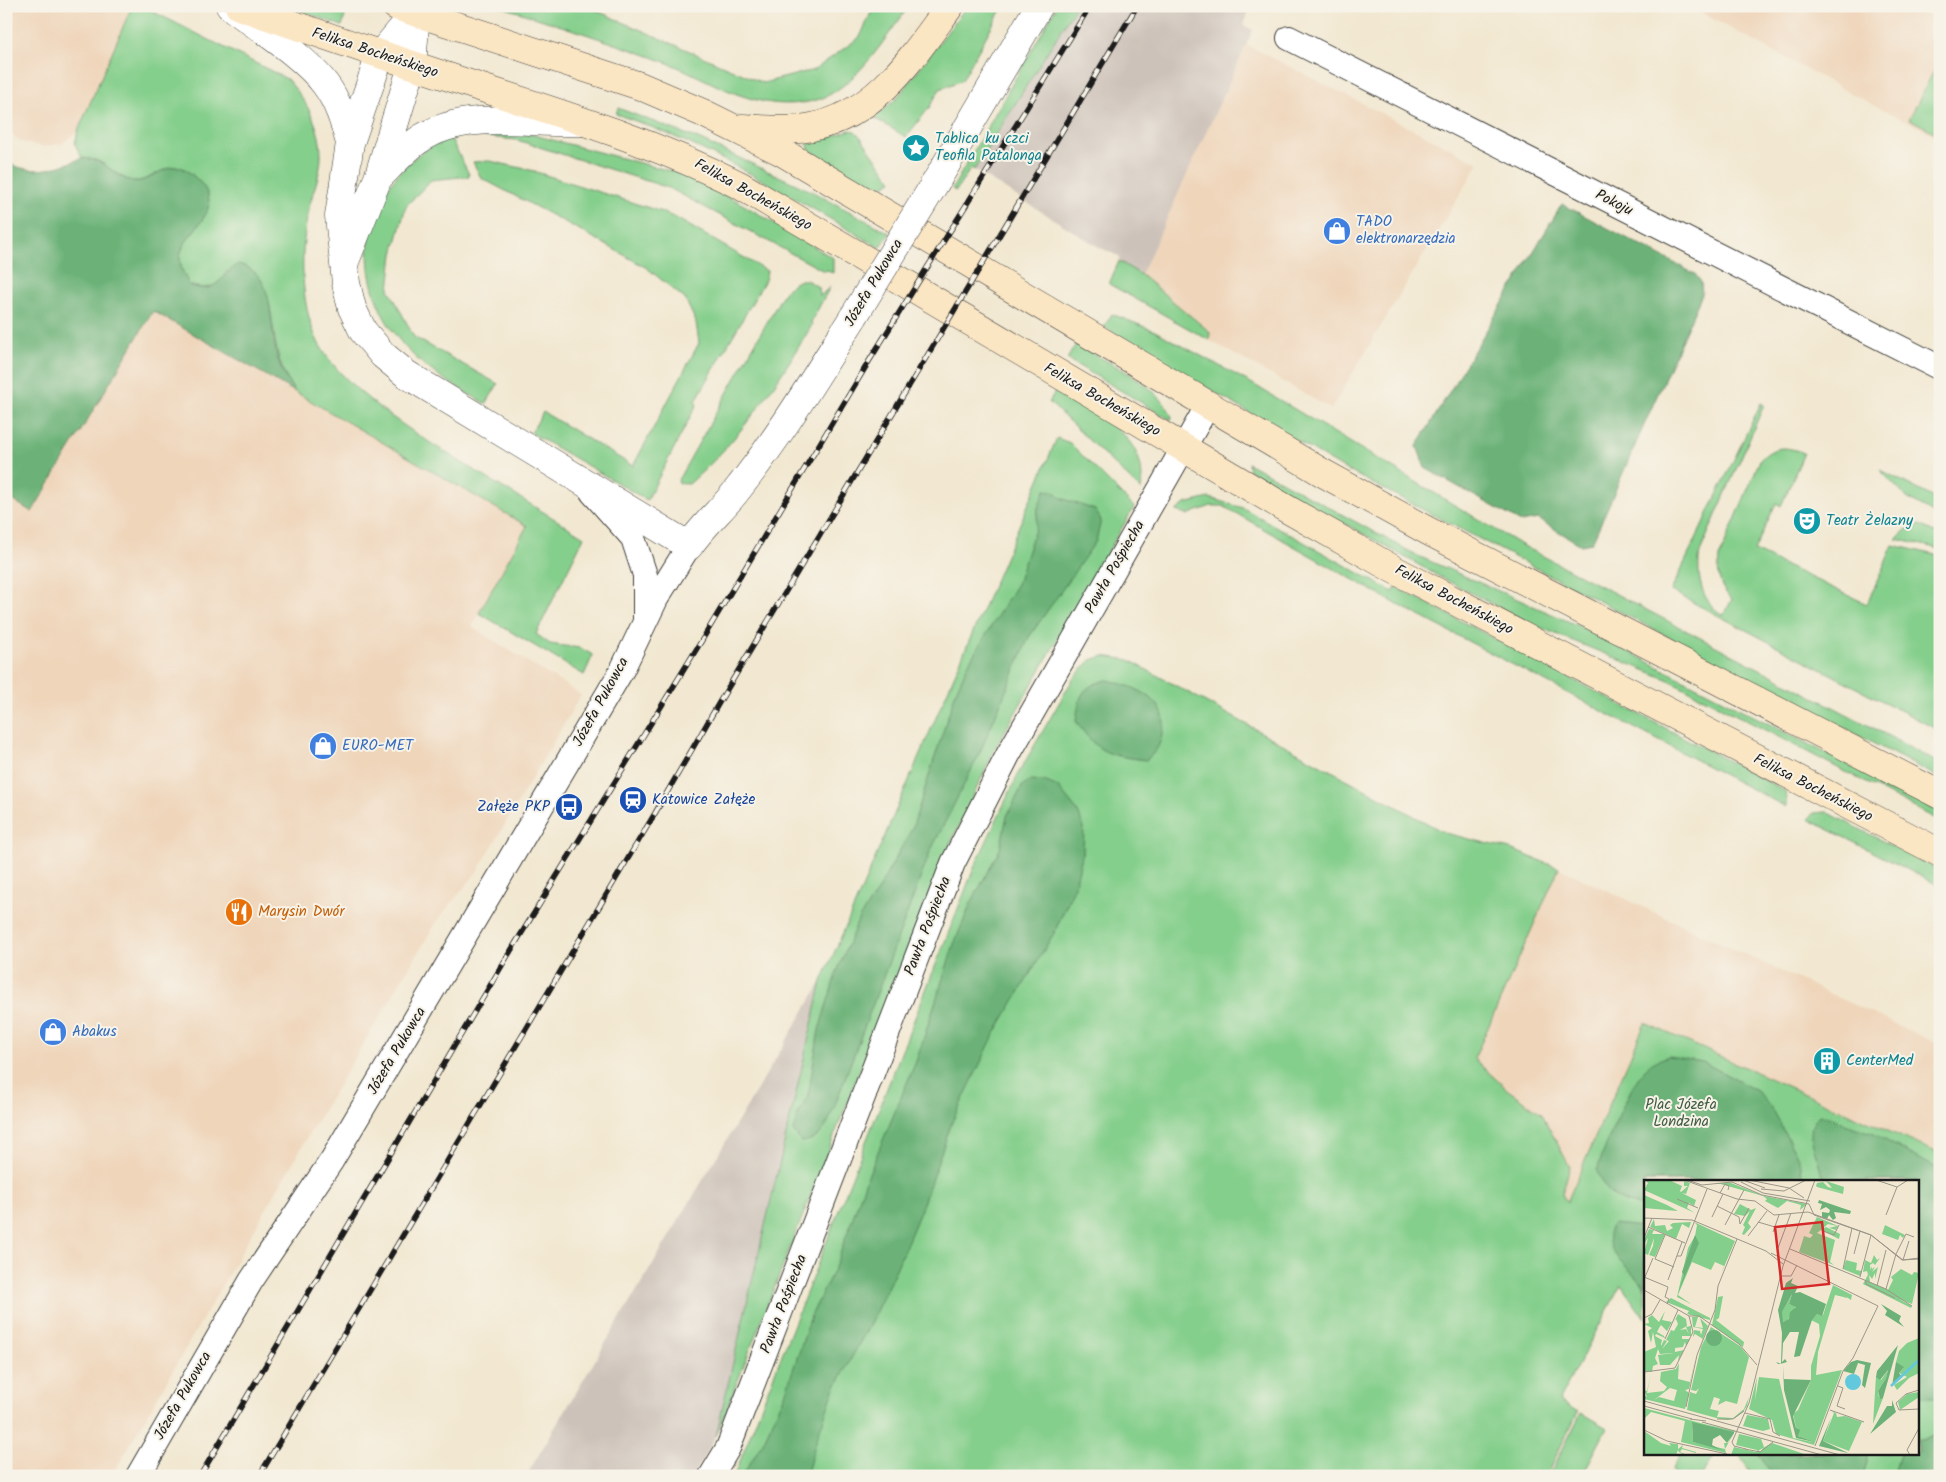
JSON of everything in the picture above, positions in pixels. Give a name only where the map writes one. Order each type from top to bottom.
[{"type":"main road","name":"Feliksa Bocheńskiego","points":[[239,6],[412,66],[587,121],[690,160],[741,186],[1184,448],[1393,569],[1940,854]]},
{"type":"main road","points":[[733,128],[776,130],[812,127],[841,118],[857,110],[881,93],[950,6]]},
{"type":"main road","points":[[406,9],[640,86],[782,152],[1323,473],[1428,531],[1940,795]]},
{"type":"street","points":[[230,6],[311,68],[325,84],[341,112],[350,143]]},
{"type":"street","name":"Józefa Pukowca","points":[[138,1476],[251,1281],[347,1135],[622,670],[645,621],[689,546],[702,527],[733,495],[794,412],[937,180],[1040,6]]},
{"type":"street","points":[[345,263],[378,178],[412,66],[406,9]]},
{"type":"street","points":[[406,9],[380,55],[350,143],[340,216],[346,283],[352,308],[363,331],[384,355],[423,385],[689,546]]},
{"type":"street","name":"Pokoju","points":[[1289,38],[1940,368]]},
{"type":"street","points":[[378,178],[412,144],[436,131],[456,124],[486,119],[555,124],[587,121]]},
{"type":"street","name":"Pawła Pośpiecha","points":[[711,1476],[728,1448],[953,863],[1008,755],[1208,405]]},
{"type":"street","name":"Józefa Pukowca","points":[[584,483],[633,538],[645,575],[645,621]]},
{"type":"shaded area","points":[[6,6],[132,6],[78,131],[63,143],[44,147],[21,142],[6,130]]},
{"type":"shaded area","points":[[1076,6],[1251,6],[1243,25],[1253,30],[1141,275],[1119,261],[1120,257],[1097,246],[974,170]]},
{"type":"shaded area","points":[[1689,6],[1912,6],[1940,20],[1940,138],[1854,95]]},
{"type":"shaded area","points":[[1245,44],[1479,163],[1331,409],[1209,340],[1210,332],[1141,275]]},
{"type":"shaded area","points":[[153,311],[527,526],[472,627],[581,695],[477,872],[439,918],[315,1124],[112,1476],[6,1476],[6,496],[32,512]]},
{"type":"shaded area","points":[[1559,868],[1940,1045],[1940,1154],[1645,1023],[1567,1202],[1562,1194],[1569,1167],[1541,1113],[1508,1090],[1474,1060]]},
{"type":"shaded area","points":[[822,981],[716,1436],[693,1476],[526,1476]]},
{"type":"green space","points":[[132,6],[142,6],[287,79],[300,96],[315,124],[321,156],[320,169],[306,224],[303,258],[304,293],[307,310],[318,342],[330,361],[347,380],[389,415],[477,472],[584,537],[536,634],[550,644],[580,648],[593,655],[584,675],[479,613],[527,526],[295,392],[287,380],[278,355],[266,292],[227,271],[220,281],[212,286],[201,288],[189,285],[181,268],[180,256],[183,247],[207,211],[209,201],[206,191],[198,180],[182,168],[174,167],[144,180],[133,181],[120,176],[98,161],[82,158],[75,144],[78,131]]},
{"type":"green space","points":[[287,6],[341,6],[347,9],[342,26]]},
{"type":"green space","points":[[500,6],[586,6],[763,83],[814,70],[860,37],[874,6],[909,6],[874,54],[843,86],[823,98],[787,104],[769,103],[738,95],[652,57]]},
{"type":"green space","points":[[967,6],[1003,6],[962,80],[940,89],[929,108],[906,137],[874,118],[897,98]]},
{"type":"green space","points":[[1057,6],[1076,6],[974,170],[971,168],[956,191],[952,189]]},
{"type":"green space","points":[[1940,59],[1940,135],[1909,119]]},
{"type":"green space","points":[[618,108],[696,138],[811,191],[890,233],[880,248],[718,157],[685,141],[616,114]]},
{"type":"green space","points":[[485,130],[534,135],[682,174],[737,201],[833,258],[833,273],[828,270],[824,271],[669,188],[517,140],[469,135]]},
{"type":"green space","points":[[850,130],[855,131],[860,136],[892,181],[876,190],[809,150],[808,144]]},
{"type":"green space","points":[[450,137],[470,176],[431,180],[406,206],[393,254],[389,289],[414,337],[498,384],[486,404],[435,373],[408,350],[390,327],[378,303],[370,277],[368,251],[372,225],[381,200],[396,177],[417,156]]},
{"type":"green space","points":[[82,158],[98,161],[120,176],[133,181],[144,180],[174,167],[182,168],[198,180],[206,191],[209,201],[207,211],[202,220],[183,247],[180,264],[184,275],[189,285],[198,288],[212,287],[217,284],[238,264],[250,269],[259,276],[268,298],[278,359],[285,376],[295,392],[153,311],[32,512],[6,496],[6,162],[25,169],[35,170],[53,168]]},
{"type":"green space","points":[[490,161],[530,170],[659,211],[676,218],[767,271],[765,280],[695,402],[697,404],[647,500],[531,433],[543,412],[633,466],[699,343],[696,322],[685,299],[647,268],[481,178],[473,162]]},
{"type":"green space","points":[[1562,204],[1695,274],[1701,282],[1702,294],[1592,543],[1581,545],[1538,519],[1521,522],[1425,468],[1417,446]]},
{"type":"green space","points":[[1119,261],[1141,275],[1210,332],[1209,340],[1109,284]]},
{"type":"green space","points":[[800,280],[806,280],[819,287],[820,296],[830,287],[811,322],[812,325],[772,389],[725,449],[689,484],[679,483],[678,480],[783,294],[791,285]]},
{"type":"green space","points":[[1112,314],[1155,331],[1251,383],[1516,542],[1940,764],[1940,778],[1341,467],[1104,327]]},
{"type":"green space","points":[[1076,344],[1130,374],[1144,384],[1165,405],[1172,417],[1171,420],[1067,359]]},
{"type":"green space","points":[[1056,390],[1102,417],[1128,440],[1137,454],[1142,471],[1141,490],[1049,402]]},
{"type":"green space","points":[[1761,403],[1764,405],[1700,552],[1700,579],[1705,596],[1716,610],[1724,615],[1732,599],[1724,590],[1720,580],[1718,570],[1719,558],[1760,460],[1775,449],[1780,448],[1804,453],[1781,506],[1776,503],[1754,551],[1867,604],[1893,545],[1940,556],[1940,731],[1671,591]]},
{"type":"green space","points":[[1057,438],[1070,443],[1134,507],[998,743],[942,862],[716,1436],[822,981]]},
{"type":"green space","points":[[1248,463],[1418,556],[1577,625],[1940,812],[1940,821],[1669,680],[1529,623],[1442,578],[1249,470]]},
{"type":"green space","points":[[1879,469],[1940,501],[1940,517],[1907,498]]},
{"type":"green space","points":[[1045,490],[1054,491],[1061,498],[1095,510],[1101,520],[1096,541],[1029,637],[977,759],[931,850],[830,1118],[819,1135],[812,1140],[801,1142],[793,1131],[797,1117],[808,1096],[819,1030],[836,974],[859,918],[875,895],[912,829],[956,691],[968,664],[1017,584],[1036,526],[1038,508]]},
{"type":"green space","points":[[1209,498],[1243,508],[1393,592],[1396,587],[1780,788],[1786,793],[1786,807],[1389,600],[1223,506],[1211,506],[1187,515],[1176,511],[1185,504]]},
{"type":"green space","points":[[1920,525],[1940,535],[1940,549],[1896,539],[1907,529]]},
{"type":"green space","name":"Plac Józefa Londzina","points":[[1104,656],[1129,660],[1445,833],[1510,849],[1559,868],[1474,1059],[1508,1090],[1541,1113],[1570,1167],[1562,1194],[1567,1202],[1645,1023],[1940,1154],[1940,1476],[1753,1476],[1739,1454],[1918,1454],[1918,1180],[1644,1180],[1644,1318],[1621,1285],[1559,1400],[1578,1412],[1546,1476],[734,1476],[974,868],[1019,772],[1073,679],[1091,660]]},
{"type":"green space","points":[[1107,680],[1140,691],[1157,704],[1162,712],[1164,723],[1160,743],[1155,752],[1146,760],[1105,751],[1091,740],[1076,721],[1080,698],[1086,689]]},
{"type":"green space","points":[[1031,780],[1044,781],[1058,787],[1078,812],[1084,828],[1083,852],[1075,886],[1054,933],[994,1035],[952,1122],[920,1212],[896,1269],[870,1324],[834,1390],[806,1476],[742,1476],[763,1442],[784,1397],[811,1316],[836,1265],[865,1183],[917,1059],[954,944],[971,903],[1000,849],[1007,816],[1023,785]]},
{"type":"green space","points":[[1827,812],[1940,871],[1940,886],[1808,819],[1814,813]]},
{"type":"green space","name":"Plac Józefa Londzina","points":[[1669,1056],[1703,1062],[1757,1091],[1771,1108],[1795,1152],[1801,1165],[1802,1176],[1800,1180],[1644,1180],[1644,1207],[1621,1200],[1609,1192],[1597,1171],[1605,1148],[1632,1088],[1645,1069],[1656,1061]]},
{"type":"green space","points":[[1819,1115],[1831,1117],[1874,1134],[1940,1170],[1940,1396],[1918,1396],[1918,1180],[1824,1180],[1811,1137],[1812,1126]]},
{"type":"green space","points":[[1613,1224],[1644,1227],[1644,1287],[1618,1259],[1609,1242],[1609,1233]]},
{"type":"green space","points":[[1581,1413],[1607,1428],[1582,1476],[1549,1476]]},
{"type":"green space","points":[[1940,1434],[1940,1476],[1893,1476],[1900,1454],[1918,1454],[1918,1440]]},
{"type":"green space","points":[[1680,1454],[1714,1454],[1702,1476],[1679,1476],[1672,1471]]},
{"type":"green space","points":[[1759,1454],[1869,1454],[1863,1476],[1773,1476]]},
{"type":"railway","points":[[200,1476],[507,957],[699,645],[871,358],[1090,6]]},
{"type":"railway","points":[[259,1476],[654,815],[720,701],[1137,6]]},
{"type":"place","name":"Tablica ku czci Teofila Patalonga","points":[[916,148]]},
{"type":"place","name":"TADO elektronarzędzia","points":[[1337,231]]},
{"type":"place","name":"Teatr Żelazny","points":[[1807,521]]},
{"type":"place","name":"EURO-MET","points":[[323,746]]},
{"type":"place","name":"Katowice Załęże","points":[[633,800]]},
{"type":"place","name":"Załęże PKP","points":[[569,807]]},
{"type":"place","name":"Marysin Dwór","points":[[239,912]]},
{"type":"place","name":"Abakus","points":[[53,1032]]},
{"type":"place","name":"CenterMed","points":[[1827,1061]]}]
